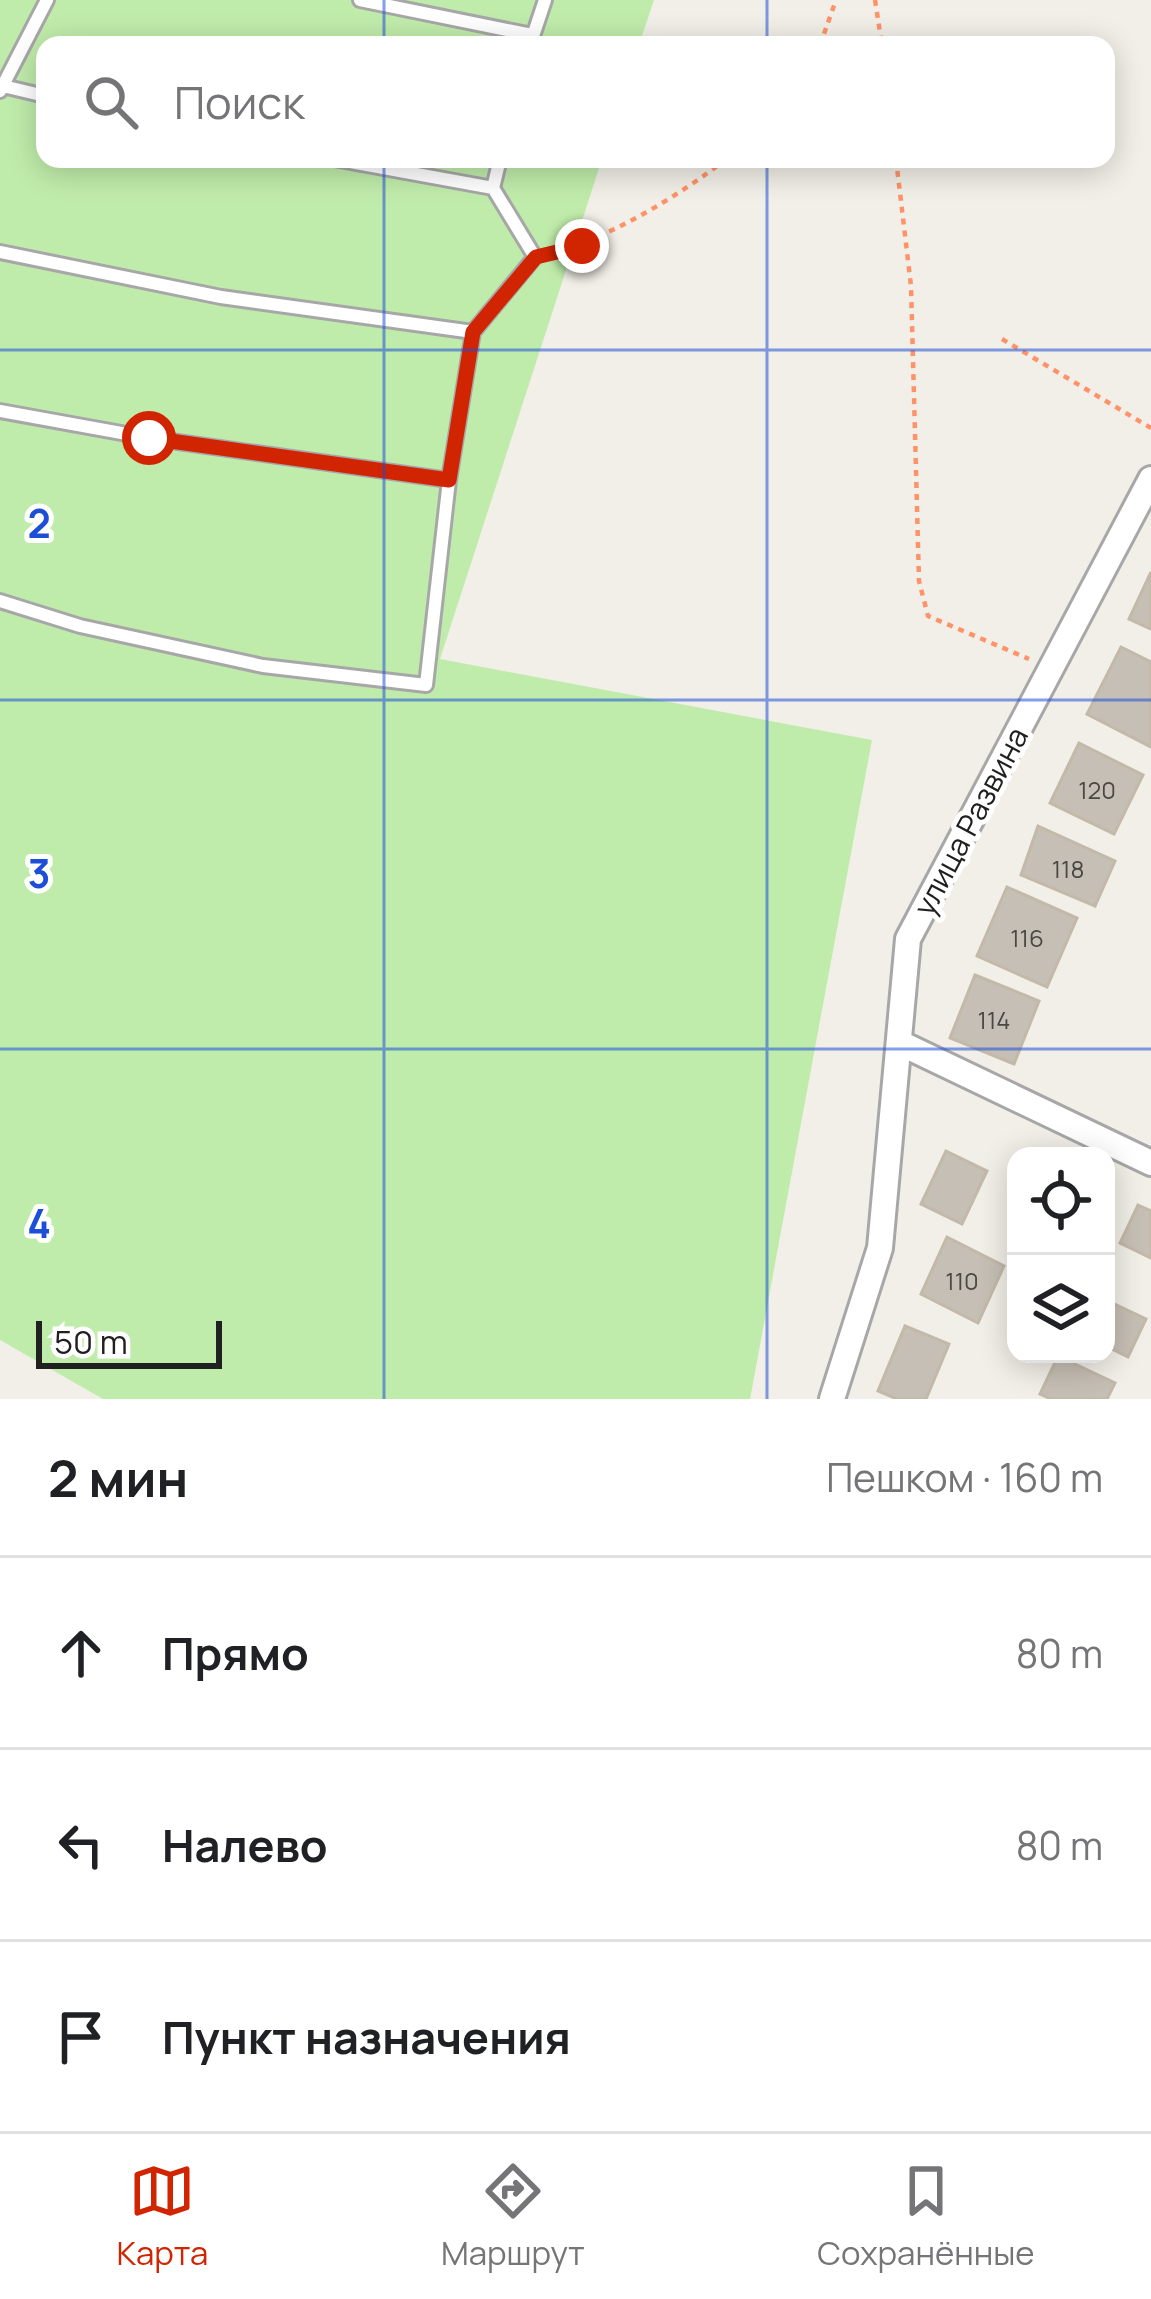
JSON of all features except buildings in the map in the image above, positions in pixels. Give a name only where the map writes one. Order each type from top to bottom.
[{"type":"street","name":"улица Развина","points":[[832,1399],[880,1248],[908,939],[1151,479]]},
{"type":"street","points":[[899,1043],[1151,1163]]},
{"type":"lane","points":[[36,94],[1,88],[47,0]]},
{"type":"lane","points":[[360,0],[514,36]]},
{"type":"lane","points":[[532,36],[545,0]]},
{"type":"lane","points":[[383,168],[493,188]]},
{"type":"lane","points":[[0,601],[80,626],[263,666],[426,685],[449,480],[473,332],[536,257],[493,188],[498,168]]},
{"type":"lane","points":[[0,252],[221,297],[473,332]]},
{"type":"lane","points":[[0,410],[149,438],[449,480]]},
{"type":"path","points":[[823,36],[836,0]]},
{"type":"path","points":[[875,0],[881,36]]},
{"type":"path","points":[[536,257],[582,246],[712,168]]},
{"type":"path","points":[[897,168],[911,286],[919,581],[928,616],[1049,671]]},
{"type":"path","points":[[1002,339],[1151,428]]},
{"type":"green space","points":[[0,0],[654,0],[642,36],[36,36],[36,168],[599,168],[440,659],[872,740],[750,1399],[103,1399],[0,1340]]},
{"type":"route","points":[[149,438],[449,480],[473,332],[536,257],[582,246]]}]
